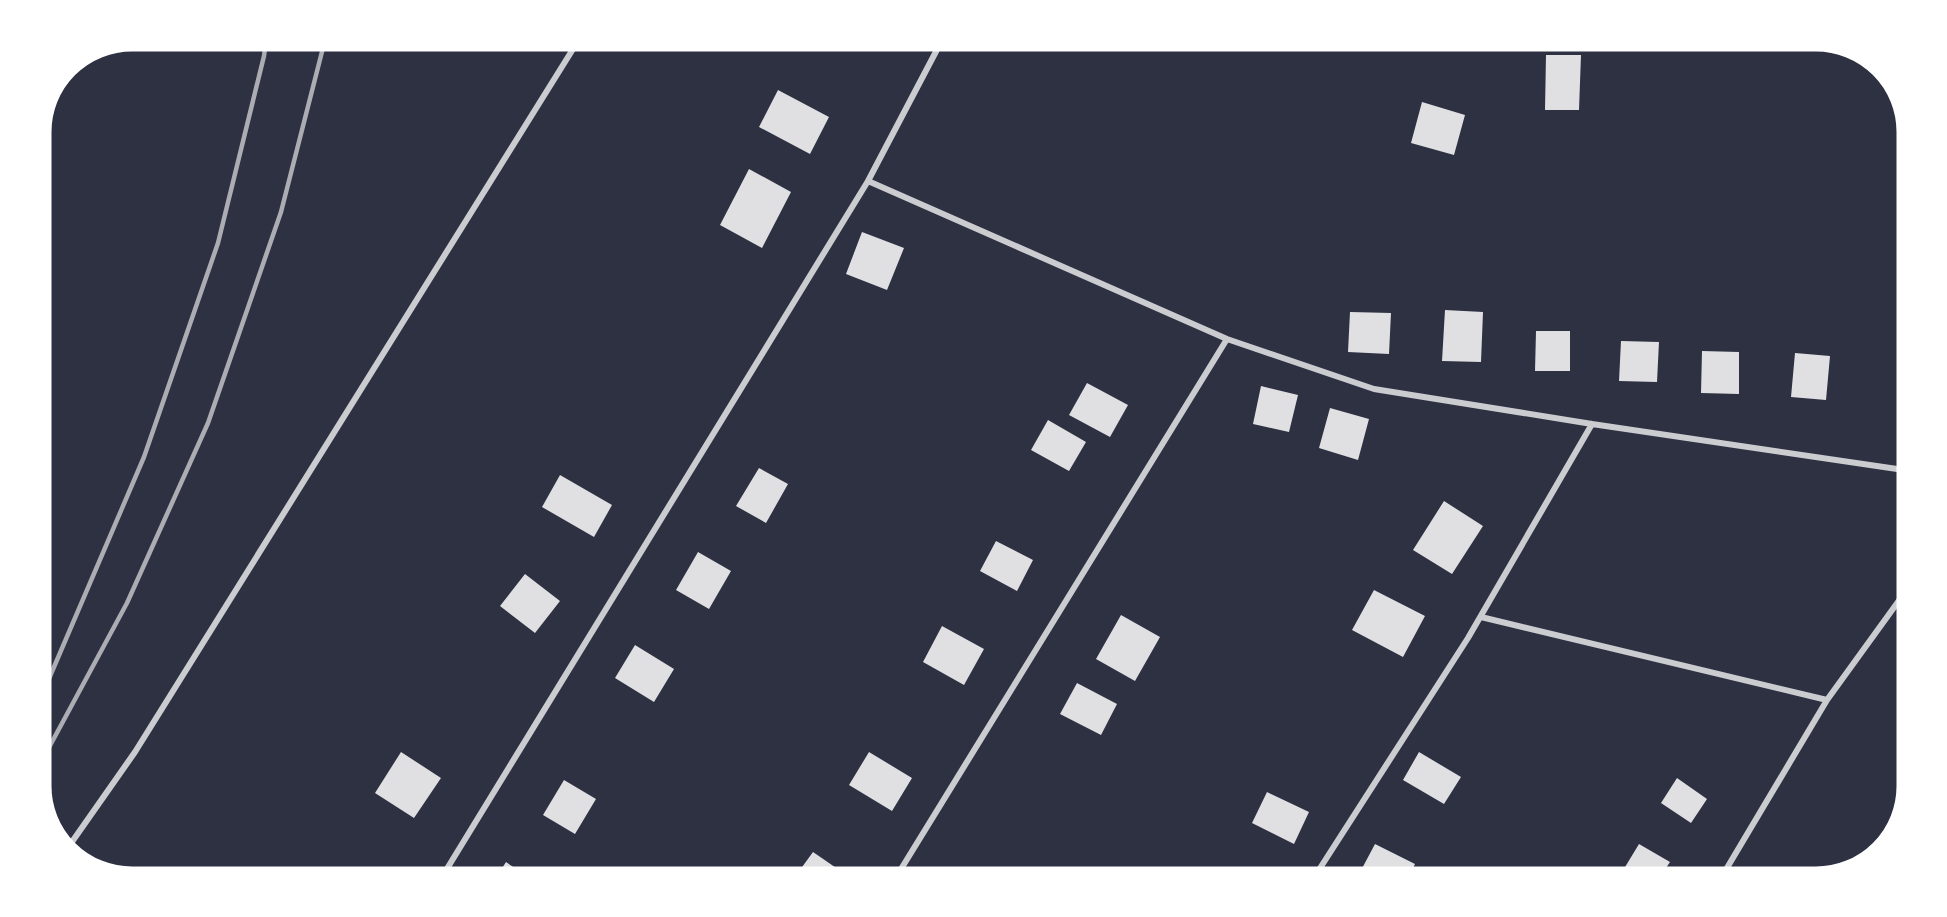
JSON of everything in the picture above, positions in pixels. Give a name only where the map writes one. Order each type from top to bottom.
[{"type":"street","points":[[72,842],[135,752],[573,49]]},
{"type":"street","points":[[447,868],[868,181],[937,49]]},
{"type":"street","points":[[868,181],[1227,339],[1374,389],[1898,469]]},
{"type":"street","points":[[902,868],[1227,339]]},
{"type":"street","points":[[1320,868],[1480,616],[1592,424]]},
{"type":"street","points":[[1727,868],[1827,700],[1898,602]]},
{"type":"street","points":[[1480,616],[1827,700]]},
{"type":"building","points":[[1546,55],[1581,55],[1579,110],[1545,110]]},
{"type":"building","points":[[778,90],[829,117],[810,154],[759,127]]},
{"type":"building","points":[[1422,102],[1465,115],[1454,155],[1411,143]]},
{"type":"building","points":[[749,169],[791,192],[762,248],[720,225]]},
{"type":"building","points":[[862,232],[904,248],[887,290],[846,274]]},
{"type":"building","points":[[1445,310],[1483,312],[1481,362],[1442,361]]},
{"type":"building","points":[[1350,312],[1391,313],[1389,354],[1348,352]]},
{"type":"building","points":[[1536,331],[1570,331],[1570,371],[1535,371]]},
{"type":"building","points":[[1621,341],[1659,342],[1657,382],[1619,381]]},
{"type":"building","points":[[1702,351],[1739,352],[1739,394],[1701,393]]},
{"type":"building","points":[[1795,353],[1830,356],[1826,400],[1791,397]]},
{"type":"building","points":[[1087,383],[1128,405],[1110,437],[1069,415]]},
{"type":"building","points":[[1261,386],[1298,395],[1289,432],[1253,424]]},
{"type":"building","points":[[1330,408],[1369,419],[1358,460],[1319,448]]},
{"type":"building","points":[[1048,420],[1086,442],[1069,471],[1031,450]]},
{"type":"building","points":[[759,468],[788,484],[766,523],[736,506]]},
{"type":"building","points":[[560,475],[612,505],[594,537],[542,507]]},
{"type":"building","points":[[1444,501],[1483,526],[1452,574],[1413,550]]},
{"type":"building","points":[[996,541],[1033,560],[1017,591],[980,571]]},
{"type":"building","points":[[698,552],[731,571],[709,609],[676,590]]},
{"type":"building","points":[[525,574],[560,601],[535,633],[500,606]]},
{"type":"building","points":[[1374,590],[1425,616],[1403,657],[1352,630]]},
{"type":"building","points":[[1121,615],[1160,637],[1135,681],[1096,659]]},
{"type":"building","points":[[942,626],[984,649],[964,685],[923,662]]},
{"type":"building","points":[[635,645],[674,669],[654,702],[615,678]]},
{"type":"building","points":[[1077,683],[1117,704],[1101,735],[1060,714]]},
{"type":"building","points":[[401,752],[441,778],[414,818],[375,793]]},
{"type":"building","points":[[869,752],[912,778],[892,811],[849,785]]},
{"type":"building","points":[[1419,752],[1461,777],[1444,804],[1403,780]]},
{"type":"building","points":[[1677,778],[1707,799],[1691,823],[1661,803]]},
{"type":"building","points":[[564,780],[596,799],[575,834],[543,815]]},
{"type":"building","points":[[1267,792],[1309,812],[1294,844],[1252,823]]},
{"type":"building","points":[[1375,844],[1415,864],[1413,868],[1362,868]]},
{"type":"building","points":[[1639,844],[1670,862],[1666,868],[1624,868]]},
{"type":"building","points":[[813,852],[836,868],[801,868]]},
{"type":"building","points":[[506,862],[515,868],[502,868]]},
{"type":"railway","points":[[50,676],[144,457],[218,243],[265,49]]},
{"type":"railway","points":[[50,746],[127,603],[208,423],[281,212],[323,49]]}]
